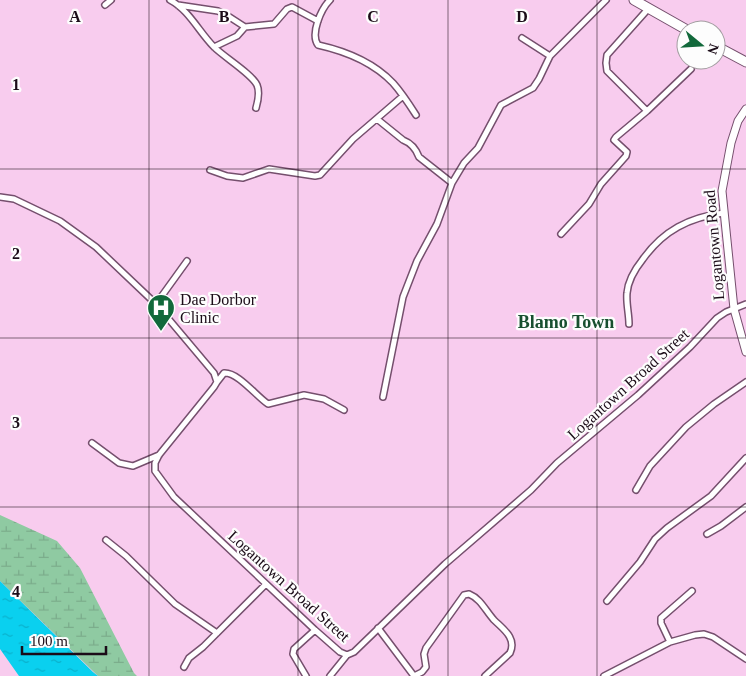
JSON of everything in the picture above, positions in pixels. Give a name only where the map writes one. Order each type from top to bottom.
[{"type":"highway","points":[[634,0],[676,24]]},
{"type":"highway","points":[[726,51],[746,62]]},
{"type":"street","points":[[105,5],[110,0]]},
{"type":"street","points":[[170,0],[178,5],[214,47],[251,78],[257,86],[259,94],[256,108]]},
{"type":"street","points":[[330,0],[325,4],[318,21],[315,40],[318,44],[340,50],[375,68],[389,79],[404,96],[416,115]]},
{"type":"street","points":[[383,397],[394,350],[403,297],[417,261],[445,205],[452,183],[464,163],[478,148],[501,105],[532,88],[539,79],[550,56],[606,0]]},
{"type":"street","points":[[178,5],[218,11],[245,27],[274,24],[287,9],[292,7],[318,21]]},
{"type":"street","points":[[647,111],[607,71],[606,63],[607,55],[648,9]]},
{"type":"street","points":[[214,47],[237,36],[245,27]]},
{"type":"street","points":[[522,38],[550,56]]},
{"type":"street","points":[[561,234],[589,204],[601,184],[626,156],[627,152],[614,140],[616,137],[647,111],[689,70]]},
{"type":"street","points":[[210,170],[243,178],[269,169],[320,175],[353,139],[404,96]]},
{"type":"street","name":"Logantown Road","points":[[746,109],[738,121],[722,184],[734,309],[746,352]]},
{"type":"street","points":[[377,119],[408,142],[417,150],[419,157],[452,183]]},
{"type":"street","points":[[0,197],[14,199],[60,221],[96,247],[156,304],[214,373],[217,382]]},
{"type":"street","points":[[629,324],[627,293],[630,278],[648,252],[668,232],[710,214],[724,213]]},
{"type":"street","points":[[156,304],[187,261]]},
{"type":"street","name":"Logantown Broad Street","points":[[159,455],[155,463],[155,471],[174,497],[340,652],[347,655],[354,652],[456,554],[531,490],[556,463],[638,395],[690,347],[717,318],[746,304]]},
{"type":"street","points":[[92,443],[119,463],[133,466],[159,455],[224,373],[236,376],[268,404],[304,395],[324,399],[344,410]]},
{"type":"street","points":[[636,490],[650,466],[686,427],[714,404],[746,382]]},
{"type":"street","points":[[607,601],[640,562],[655,539],[711,496],[746,458]]},
{"type":"street","points":[[707,534],[722,526],[746,507]]},
{"type":"street","points":[[106,540],[126,556],[175,604],[217,632]]},
{"type":"street","points":[[184,667],[193,654],[266,584]]},
{"type":"street","points":[[670,642],[661,623],[661,618],[692,591]]},
{"type":"street","points":[[378,628],[414,676],[426,668],[424,661],[426,648],[464,594],[469,594],[483,603],[493,618],[507,631],[511,640],[512,649],[510,653],[485,676]]},
{"type":"street","points":[[306,676],[293,654],[294,649],[316,630]]},
{"type":"street","points":[[604,676],[685,636],[704,634],[713,637],[746,659]]},
{"type":"street","points":[[330,676],[347,655]]},
{"type":"green space","points":[[0,515],[57,541],[80,568],[137,676],[98,676],[0,581]]},
{"type":"water","points":[[0,581],[98,676],[19,676],[0,649]]},
{"type":"place","name":"Dae Dorbor Clinic","points":[[161,332]]},
{"type":"district","name":"Blamo Town","points":[[566,322]]}]
